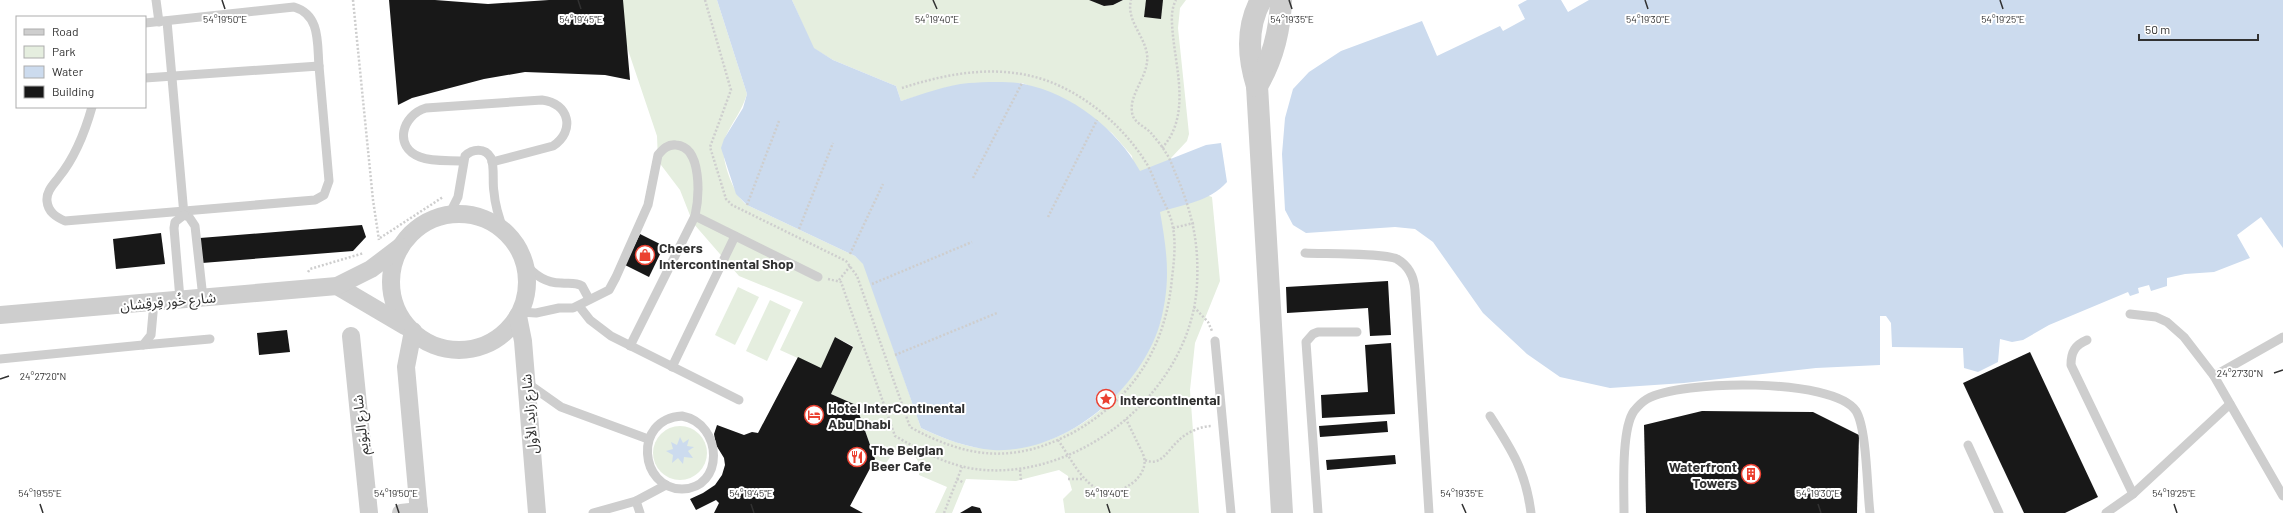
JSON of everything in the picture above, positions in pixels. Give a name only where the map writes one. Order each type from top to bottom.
[{"type":"street","points":[[1261,0],[1253,20],[1250,36],[1251,61],[1257,86],[1282,513]]},
{"type":"street","points":[[1257,86],[1276,0]]},
{"type":"street","points":[[1257,86],[1268,66],[1275,44],[1281,0]]},
{"type":"street","points":[[337,286],[410,329],[431,344],[445,349],[474,348],[500,336],[519,314],[527,289],[524,262],[517,246],[504,231],[478,217],[464,214],[449,215],[422,225],[402,246],[395,258],[391,273],[393,302],[410,329],[406,367],[419,512],[401,513]]},
{"type":"street","name":"شارع خُور قِرقِشان","points":[[0,315],[337,286],[371,268],[402,246]]},
{"type":"street","name":"شارع زايد الأول","points":[[519,314],[523,341],[537,513]]},
{"type":"street","name":"شارع البوَيم","points":[[351,336],[369,513]]},
{"type":"lane","points":[[156,0],[163,21],[172,76],[184,213],[189,217],[194,226],[203,298]]},
{"type":"lane","points":[[92,108],[81,141],[70,162],[50,190],[47,201],[52,214],[65,221],[184,213],[315,200],[324,195],[329,181],[314,22],[310,16],[300,9],[288,8],[146,23]]},
{"type":"lane","points":[[146,78],[319,66]]},
{"type":"lane","points":[[463,161],[427,159],[412,152],[407,146],[403,130],[411,115],[426,108],[542,100],[556,104],[561,108],[565,115],[567,129],[559,142],[553,146],[492,162]]},
{"type":"lane","points":[[519,314],[536,313],[559,308],[579,306],[589,299],[603,294],[613,284],[648,205],[658,155],[662,150],[671,145],[683,147],[688,150],[694,162],[698,185],[695,216],[630,346]]},
{"type":"lane","points":[[449,215],[461,186],[463,161],[468,153],[478,150],[487,153],[492,162],[494,193],[504,231]]},
{"type":"lane","points":[[180,300],[174,228],[175,222],[184,213]]},
{"type":"lane","points":[[695,216],[818,277]]},
{"type":"lane","points":[[672,367],[736,236]]},
{"type":"lane","points":[[1305,253],[1390,257],[1403,264],[1412,276],[1415,290],[1429,513]]},
{"type":"lane","points":[[524,262],[535,274],[550,282],[573,283],[582,286],[589,299]]},
{"type":"lane","points":[[143,345],[151,335],[154,302]]},
{"type":"lane","points":[[579,306],[596,326],[630,346],[739,400]]},
{"type":"lane","points":[[2130,314],[2156,318],[2176,328],[2214,376],[2283,496]]},
{"type":"lane","points":[[1318,513],[1305,347],[1309,338],[1318,332],[1357,332]]},
{"type":"lane","points":[[2214,376],[2283,337]]},
{"type":"lane","points":[[0,359],[210,339]]},
{"type":"lane","points":[[2087,340],[2076,347],[2071,358],[2071,365],[2132,494]]},
{"type":"lane","points":[[1215,341],[1231,513]]},
{"type":"lane","points":[[526,382],[543,396],[561,407],[648,439]]},
{"type":"lane","points":[[1624,513],[1626,432],[1633,413],[1640,405],[1648,399],[1668,392],[1746,385],[1776,386],[1807,390],[1834,396],[1850,404],[1855,411],[1861,427],[1870,513]]},
{"type":"lane","points":[[2106,513],[2132,494],[2230,404]]},
{"type":"lane","points":[[682,416],[696,420],[712,440],[714,457],[709,474],[704,480],[686,489],[666,484],[659,479],[649,465],[647,448],[648,439],[652,431],[662,421],[682,416]]},
{"type":"lane","points":[[1490,416],[1518,460],[1527,487],[1531,513]]},
{"type":"lane","points":[[1968,444],[1997,513]]},
{"type":"lane","points":[[594,513],[636,501],[666,484]]},
{"type":"lane","points":[[636,501],[640,513]]},
{"type":"path","points":[[353,0],[373,200],[380,238],[378,245]]},
{"type":"path","points":[[706,0],[731,90],[710,147],[726,199],[732,205],[846,261],[851,265],[857,276],[910,428],[947,444],[994,454],[1012,454],[1058,440],[1100,416],[1114,405],[1138,377],[1155,349],[1171,297],[1173,228],[1169,212],[1146,162],[1136,148],[1106,116],[1063,88],[1044,80],[1015,74],[973,72],[951,74],[902,88]]},
{"type":"path","points":[[839,280],[843,287],[895,436],[924,452],[962,466],[983,470],[1020,470],[1050,463],[1092,445],[1126,419],[1156,387],[1172,364],[1186,334],[1194,307],[1197,254],[1194,223],[1167,154],[1151,133],[1136,121],[1132,113],[1132,104],[1148,63],[1147,52],[1131,17],[1131,0]]},
{"type":"path","points":[[1162,148],[1172,136],[1180,112],[1172,24],[1173,10],[1176,0]]},
{"type":"path","points":[[973,178],[1022,83]]},
{"type":"path","points":[[1048,217],[1097,120]]},
{"type":"path","points":[[747,205],[779,121]]},
{"type":"path","points":[[799,229],[833,144]]},
{"type":"path","points":[[850,254],[883,184]]},
{"type":"path","points":[[380,238],[461,186]]},
{"type":"path","points":[[1173,228],[1194,223]]},
{"type":"path","points":[[872,284],[972,242]]},
{"type":"path","points":[[304,289],[305,277],[310,269],[370,250]]},
{"type":"path","points":[[839,280],[851,265]]},
{"type":"path","points":[[818,277],[839,280]]},
{"type":"path","points":[[1194,307],[1208,322],[1215,341]]},
{"type":"path","points":[[895,355],[998,313]]},
{"type":"path","points":[[1058,440],[1087,486],[1098,493],[1113,494],[1134,482],[1144,468],[1145,460],[1126,419]]},
{"type":"path","points":[[1145,460],[1152,463],[1158,461],[1178,441],[1197,429],[1209,426],[1223,426]]},
{"type":"path","points":[[944,513],[962,466]]},
{"type":"path","points":[[1020,470],[1021,481]]},
{"type":"path","points":[[957,479],[964,482]]},
{"type":"path","points":[[1068,479],[1083,479]]},
{"type":"green space","points":[[600,0],[717,0],[747,94],[723,145],[728,174],[737,193],[747,205],[855,256],[864,264],[921,428],[953,441],[981,448],[1036,444],[1061,435],[1081,424],[1099,411],[1115,396],[1142,361],[1161,320],[1132,156],[1112,133],[1066,100],[1022,83],[948,87],[901,101],[896,86],[833,60],[813,48],[792,0],[1090,0],[1104,6],[1113,5],[1123,0],[1186,0],[1180,8],[1178,28],[1189,134],[1187,141],[1171,158],[1200,193],[1212,197],[1220,281],[1195,343],[1190,390],[1199,513],[1065,513],[1063,499],[1072,490],[1068,476],[1059,470],[1016,481],[966,479],[952,513],[935,513],[947,487],[919,475],[919,464],[917,459],[910,453],[900,451],[894,452],[886,463],[875,459],[856,405],[831,394],[853,346],[835,337],[822,369],[780,350],[803,302],[739,276],[693,223],[680,190],[658,161],[657,136],[624,38]]},
{"type":"green space","points":[[738,287],[759,297],[735,345],[715,335]]},
{"type":"green space","points":[[770,300],[791,310],[767,361],[746,351]]},
{"type":"green space","points":[[675,426],[685,426],[695,430],[703,438],[707,448],[707,458],[703,468],[695,476],[685,480],[675,480],[665,476],[657,468],[653,458],[653,448],[657,438],[665,430]]},
{"type":"water","points":[[717,0],[792,0],[814,48],[833,60],[896,86],[901,101],[935,90],[969,83],[1018,83],[1042,89],[1059,96],[1091,115],[1118,141],[1130,155],[1140,171],[1206,145],[1221,143],[1227,182],[1220,189],[1196,202],[1160,212],[1165,240],[1167,266],[1166,292],[1161,320],[1152,345],[1137,370],[1119,392],[1098,412],[1073,429],[1048,441],[1020,448],[993,450],[974,447],[947,439],[921,428],[863,264],[855,256],[747,205],[736,194],[721,148],[724,139],[743,108],[747,94]]},
{"type":"water","points":[[1527,0],[1561,0],[1568,12],[1589,0],[2283,0],[2283,248],[2261,217],[2237,235],[2250,258],[2214,272],[2185,274],[2167,278],[2167,286],[2151,291],[2149,285],[2138,288],[2139,293],[2130,296],[2128,292],[2049,325],[2023,340],[2012,342],[2000,339],[1998,362],[1978,372],[1964,368],[1963,348],[1892,347],[1891,323],[1886,316],[1880,316],[1880,365],[1816,368],[1684,383],[1610,388],[1560,377],[1527,354],[1483,313],[1433,242],[1415,229],[1395,227],[1306,233],[1293,225],[1285,210],[1282,154],[1285,118],[1293,89],[1309,72],[1341,51],[1422,21],[1437,56],[1500,26],[1503,31],[1525,19],[1518,5]]},
{"type":"water","points":[[680,437],[683,443],[689,439],[687,446],[694,447],[688,451],[693,458],[684,457],[683,464],[678,458],[672,463],[673,455],[666,451],[673,449],[671,442],[677,445]]},
{"type":"building","points":[[389,0],[435,0],[488,4],[549,0],[623,0],[630,80],[605,75],[525,72],[484,79],[412,98],[398,105]]},
{"type":"building","points":[[1089,0],[1123,0],[1113,5],[1104,6]]},
{"type":"building","points":[[1146,0],[1163,0],[1161,19],[1144,17]]},
{"type":"building","points":[[362,225],[366,237],[353,251],[202,263],[200,238]]},
{"type":"building","points":[[161,233],[165,264],[116,269],[113,239]]},
{"type":"building","points":[[640,234],[664,246],[649,277],[625,265]]},
{"type":"building","points":[[1388,281],[1391,335],[1370,336],[1368,308],[1287,313],[1286,287]]},
{"type":"building","points":[[287,330],[290,352],[259,355],[257,333]]},
{"type":"building","name":"Hotel InterContinental Abu Dhabi","points":[[835,337],[853,347],[831,394],[856,405],[875,459],[850,506],[863,513],[714,513],[719,503],[716,500],[696,510],[690,499],[715,485],[722,475],[725,465],[724,458],[716,445],[714,434],[717,425],[744,435],[752,432],[758,433],[798,357],[821,368]]},
{"type":"building","points":[[1391,343],[1395,414],[1322,418],[1321,395],[1368,392],[1365,345]]},
{"type":"building","points":[[2030,352],[2098,497],[2065,513],[2024,513],[1963,383]]},
{"type":"building","name":"Waterfront Towers","points":[[1702,411],[1813,412],[1859,435],[1857,513],[1646,513],[1644,425]]},
{"type":"building","points":[[1387,421],[1388,432],[1320,437],[1319,426]]},
{"type":"building","points":[[1395,455],[1396,464],[1327,470],[1326,460]]},
{"type":"building","points":[[972,506],[980,508],[982,513],[960,513]]},
{"type":"place","name":"Cheers Intercontinental Shop","points":[[645,255]]},
{"type":"place","name":"intercontinental","points":[[1106,399]]},
{"type":"place","name":"Hotel InterContinental Abu Dhabi","points":[[814,415]]},
{"type":"place","name":"The Belgian Beer Cafe","points":[[857,457]]},
{"type":"place","name":"Waterfront Towers","points":[[1751,474]]}]
